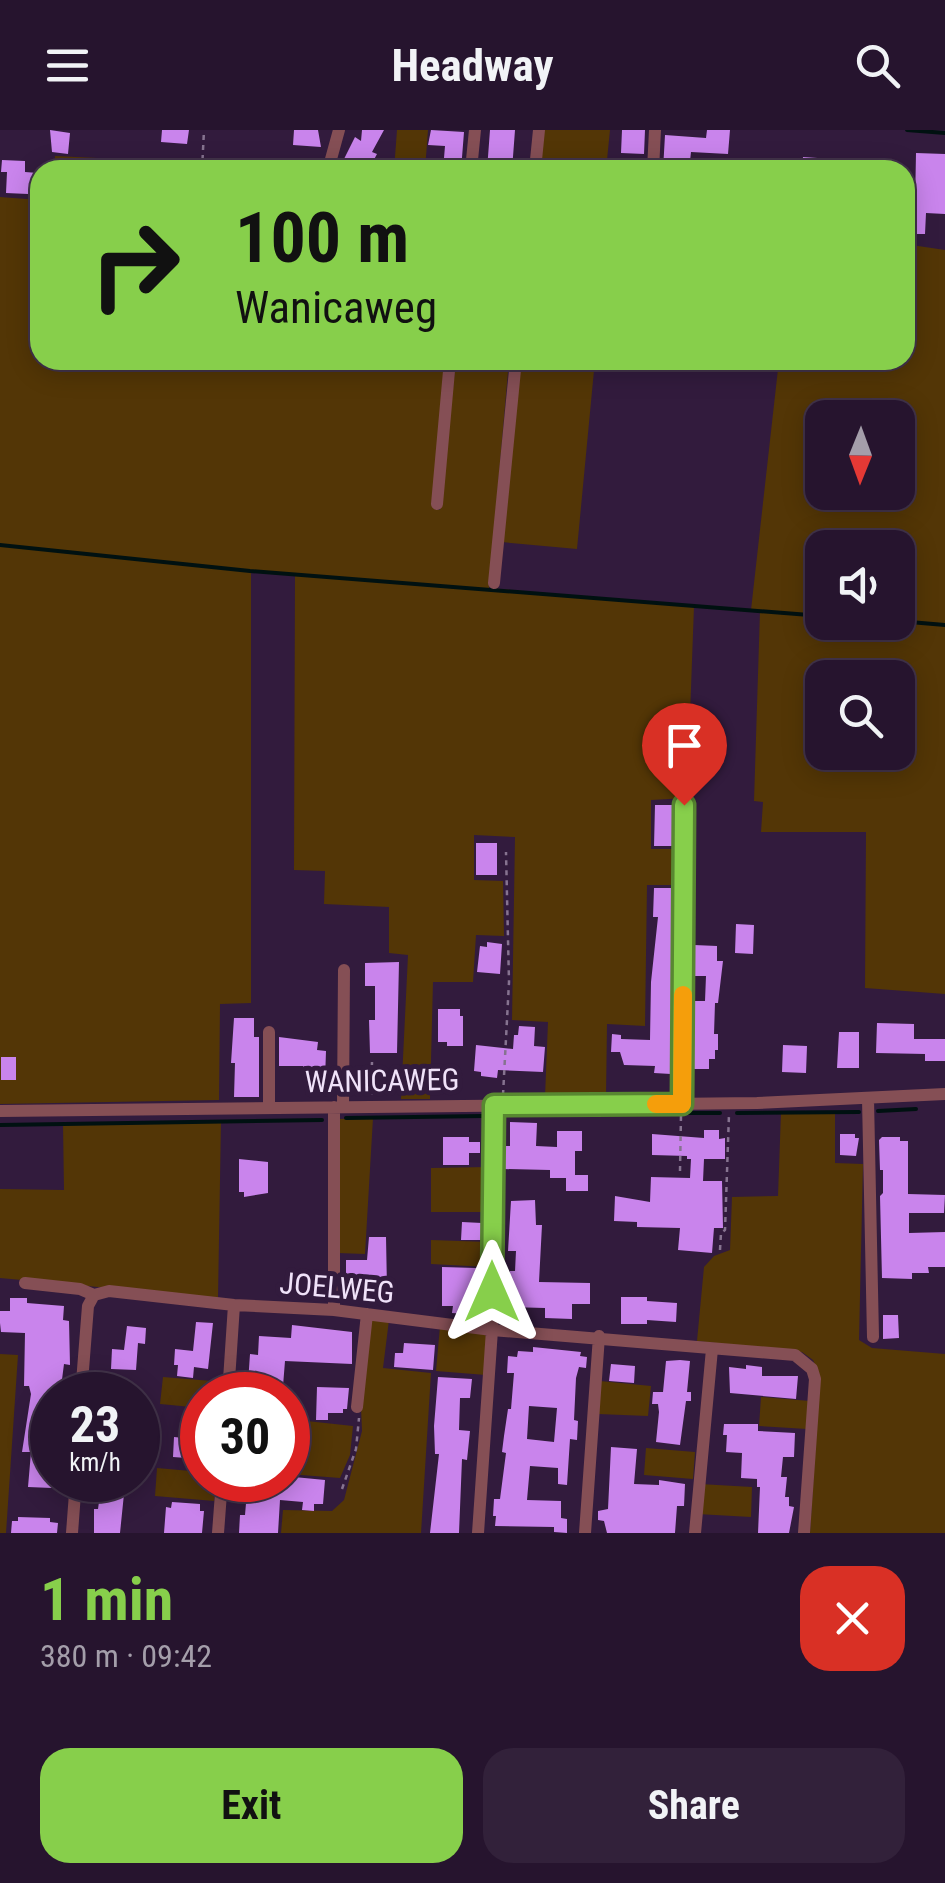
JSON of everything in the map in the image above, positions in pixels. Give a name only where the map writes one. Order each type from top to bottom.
[{"type":"street","points":[[331,160],[339,130]]},
{"type":"street","points":[[472,160],[475,130]]},
{"type":"street","points":[[536,160],[538,130]]},
{"type":"street","points":[[654,160],[656,130]]},
{"type":"street","points":[[437,504],[449,370]]},
{"type":"street","points":[[494,583],[515,370]]},
{"type":"street","points":[[682,1104],[684,805]]},
{"type":"street","points":[[334,1310],[344,970]]},
{"type":"street","points":[[269,1032],[269,1107]]},
{"type":"street","name":"WANICAWEG","points":[[0,1111],[682,1104],[945,1094]]},
{"type":"street","points":[[868,1099],[872,1337]]},
{"type":"street","points":[[478,1533],[492,1330],[498,1105]]},
{"type":"street","name":"JOELWEG","points":[[25,1283],[98,1293],[334,1310],[492,1330],[599,1336],[795,1356],[806,1362],[815,1379],[804,1533]]},
{"type":"street","points":[[84,1372],[88,1306],[98,1293]]},
{"type":"street","points":[[230,1372],[234,1305]]},
{"type":"street","points":[[357,1407],[367,1314]]},
{"type":"street","points":[[585,1533],[599,1336]]},
{"type":"street","points":[[694,1533],[712,1349]]},
{"type":"street","points":[[72,1533],[74,1502]]},
{"type":"street","points":[[218,1533],[220,1502]]},
{"type":"path","points":[[202,160],[204,130]]},
{"type":"path","points":[[498,1105],[508,982],[506,852]]},
{"type":"path","points":[[371,1106],[372,1062]]},
{"type":"path","points":[[720,1250],[721,1233],[725,1230],[729,1103]]},
{"type":"path","points":[[680,1170],[682,1104]]},
{"type":"path","points":[[342,1489],[360,1430],[357,1407]]},
{"type":"shaded area","points":[[397,130],[428,130],[426,160],[395,160]]},
{"type":"shaded area","points":[[540,130],[610,130],[607,160],[537,160]]},
{"type":"shaded area","points":[[55,156],[140,160],[55,160]]},
{"type":"shaded area","points":[[0,197],[30,199],[30,370],[445,371],[433,508],[440,510],[455,370],[508,370],[489,588],[694,606],[687,798],[651,800],[651,849],[680,849],[680,885],[647,885],[645,1026],[607,1024],[606,1096],[545,1097],[548,1022],[512,1020],[515,837],[474,835],[474,880],[503,881],[504,936],[476,935],[473,982],[433,982],[430,1099],[401,1099],[408,955],[389,953],[389,907],[324,904],[325,871],[294,870],[295,575],[251,571],[251,1003],[220,1004],[219,1100],[0,1104]]},
{"type":"shaded area","points":[[915,246],[945,250],[945,994],[865,988],[866,832],[761,832],[763,802],[754,801],[760,611],[751,610],[778,370],[915,370]]},
{"type":"shaded area","points":[[516,370],[594,370],[577,549],[501,542]]},
{"type":"shaded area","points":[[781,1112],[835,1112],[835,1163],[863,1164],[859,1340],[872,1348],[945,1354],[945,1533],[810,1533],[820,1376],[813,1360],[802,1352],[697,1341],[704,1267],[714,1256],[730,1250],[732,1197],[778,1196]]},
{"type":"shaded area","points":[[373,1118],[365,1254],[338,1253],[339,1119]]},
{"type":"shaded area","points":[[221,1121],[218,1298],[0,1278],[0,1189],[64,1190],[63,1124]]},
{"type":"shaded area","points":[[488,1167],[488,1212],[431,1212],[431,1168]]},
{"type":"shaded area","points":[[431,1240],[488,1242],[488,1267],[431,1264]]},
{"type":"shaded area","points":[[369,1320],[389,1320],[383,1368],[431,1373],[421,1533],[281,1533],[283,1510],[332,1511],[344,1500],[362,1431]]},
{"type":"shaded area","points":[[440,1326],[479,1329],[487,1337],[486,1375],[436,1371]]},
{"type":"shaded area","points":[[0,1354],[18,1355],[6,1533],[0,1533]]},
{"type":"shaded area","points":[[163,1377],[180,1378],[180,1406],[160,1404]]},
{"type":"shaded area","points":[[600,1381],[651,1386],[648,1416],[598,1414]]},
{"type":"shaded area","points":[[761,1397],[810,1401],[807,1429],[759,1426]]},
{"type":"shaded area","points":[[310,1421],[353,1426],[350,1455],[340,1478],[310,1476]]},
{"type":"shaded area","points":[[646,1448],[695,1452],[693,1479],[644,1475]]},
{"type":"shaded area","points":[[160,1468],[180,1470],[180,1498],[160,1496]]},
{"type":"shaded area","points":[[700,1484],[752,1487],[751,1517],[697,1514]]},
{"type":"building","points":[[50,130],[70,133],[68,154],[52,152]]},
{"type":"building","points":[[162,130],[189,130],[187,144],[161,142]]},
{"type":"building","points":[[294,130],[318,130],[321,147],[293,145]]},
{"type":"building","points":[[362,130],[384,130],[372,152],[377,154],[374,160],[344,160],[355,137],[361,141]]},
{"type":"building","points":[[431,130],[464,132],[462,160],[444,160],[445,146],[428,145]]},
{"type":"building","points":[[490,130],[515,130],[513,160],[488,160]]},
{"type":"building","points":[[622,130],[645,130],[644,154],[621,153]]},
{"type":"building","points":[[707,130],[730,130],[728,154],[691,152],[690,160],[664,160],[665,135],[706,138]]},
{"type":"building","points":[[916,153],[945,154],[945,214],[926,213],[925,234],[915,234]]},
{"type":"building","points":[[2,160],[25,161],[25,172],[30,172],[28,194],[6,193],[7,172],[1,172]]},
{"type":"building","points":[[655,805],[674,805],[674,846],[654,846]]},
{"type":"building","points":[[476,843],[497,843],[497,875],[476,875]]},
{"type":"building","points":[[654,888],[673,888],[671,1074],[654,1073],[655,1066],[624,1065],[620,1052],[611,1052],[612,1034],[621,1035],[621,1039],[650,1040],[658,917],[653,917]]},
{"type":"building","points":[[736,924],[754,925],[753,954],[735,953]]},
{"type":"building","points":[[487,942],[502,944],[500,974],[477,972],[480,946],[487,947]]},
{"type":"building","points":[[694,945],[717,946],[717,961],[723,961],[715,1003],[718,1050],[715,1059],[709,1059],[709,1069],[692,1069],[693,1001],[705,1001],[706,976],[693,976]]},
{"type":"building","points":[[399,962],[397,1053],[370,1053],[369,1020],[375,1020],[375,986],[365,986],[365,963]]},
{"type":"building","points":[[438,1009],[460,1009],[463,1046],[438,1042]]},
{"type":"building","points":[[234,1018],[254,1018],[254,1037],[259,1037],[259,1097],[234,1097]]},
{"type":"building","points":[[877,1023],[914,1024],[914,1039],[945,1039],[945,1061],[925,1061],[925,1054],[876,1053]]},
{"type":"building","points":[[519,1026],[535,1027],[534,1046],[545,1047],[543,1072],[498,1070],[497,1078],[474,1071],[476,1045],[513,1049]]},
{"type":"building","points":[[839,1032],[859,1032],[859,1068],[837,1068]]},
{"type":"building","points":[[279,1037],[318,1042],[317,1050],[326,1051],[325,1080],[303,1079],[303,1066],[279,1066]]},
{"type":"building","points":[[783,1045],[807,1046],[806,1073],[782,1072]]},
{"type":"building","points":[[1,1057],[16,1057],[16,1080],[1,1080]]},
{"type":"building","points":[[510,1122],[537,1123],[536,1146],[557,1147],[557,1131],[582,1131],[582,1151],[575,1151],[575,1175],[588,1175],[588,1191],[566,1191],[566,1178],[550,1178],[550,1170],[503,1169],[503,1146],[510,1146]]},
{"type":"building","points":[[704,1130],[719,1130],[719,1139],[725,1138],[725,1159],[704,1159],[703,1181],[722,1181],[723,1228],[714,1228],[712,1253],[678,1250],[680,1228],[637,1227],[637,1222],[614,1221],[615,1196],[650,1202],[651,1177],[690,1178],[691,1159],[687,1156],[652,1155],[652,1134],[704,1138]]},
{"type":"building","points":[[840,1134],[855,1134],[859,1138],[856,1156],[840,1155]]},
{"type":"building","points":[[443,1137],[469,1137],[469,1142],[480,1142],[480,1153],[469,1153],[469,1165],[443,1165]]},
{"type":"building","points":[[882,1137],[908,1141],[908,1194],[945,1195],[944,1213],[909,1213],[909,1233],[945,1232],[945,1267],[928,1267],[929,1273],[912,1273],[912,1279],[882,1278]]},
{"type":"building","points":[[239,1159],[268,1162],[268,1193],[244,1197],[244,1192],[239,1192]]},
{"type":"building","points":[[535,1200],[536,1225],[542,1225],[539,1282],[590,1283],[590,1304],[572,1304],[572,1319],[545,1318],[545,1308],[508,1307],[510,1271],[515,1271],[516,1251],[508,1251],[511,1201]]},
{"type":"building","points":[[462,1222],[482,1223],[481,1240],[461,1240]]},
{"type":"building","points":[[369,1237],[386,1237],[387,1288],[381,1288],[381,1292],[366,1291],[366,1300],[346,1300],[346,1260],[367,1260]]},
{"type":"building","points":[[442,1267],[476,1268],[474,1294],[479,1294],[478,1315],[452,1313],[453,1306],[442,1306]]},
{"type":"building","points":[[621,1297],[677,1303],[676,1322],[647,1320],[647,1324],[621,1324]]},
{"type":"building","points":[[10,1298],[27,1298],[27,1303],[64,1306],[63,1320],[69,1321],[70,1365],[64,1364],[63,1372],[30,1372],[30,1390],[24,1386],[25,1333],[1,1332],[0,1311],[10,1311]]},
{"type":"building","points":[[883,1315],[898,1315],[899,1338],[883,1339]]},
{"type":"building","points":[[196,1322],[213,1323],[208,1369],[194,1367],[194,1372],[180,1372],[177,1376],[175,1349],[193,1351]]},
{"type":"building","points":[[292,1325],[352,1332],[352,1364],[285,1361],[284,1372],[249,1372],[250,1354],[258,1355],[259,1336],[291,1338]]},
{"type":"building","points":[[127,1326],[146,1328],[145,1344],[138,1343],[136,1370],[111,1369],[112,1349],[124,1350]]},
{"type":"building","points":[[404,1343],[435,1345],[433,1370],[394,1367],[395,1353],[403,1353]]},
{"type":"building","points":[[533,1347],[581,1352],[580,1356],[587,1357],[586,1368],[579,1367],[576,1378],[577,1440],[570,1439],[567,1485],[558,1484],[558,1468],[530,1466],[527,1500],[561,1501],[561,1518],[567,1519],[567,1533],[554,1532],[554,1527],[495,1526],[493,1516],[494,1499],[500,1499],[506,1453],[502,1452],[511,1409],[514,1373],[507,1373],[508,1356],[517,1357],[518,1351],[533,1352]],"holes":[[[529,1406],[557,1408],[554,1442],[527,1439]]]},
{"type":"building","points":[[666,1361],[690,1361],[687,1392],[691,1392],[691,1401],[686,1401],[680,1445],[656,1442],[659,1412],[658,1404],[652,1404],[653,1392],[663,1392]]},
{"type":"building","points":[[611,1364],[635,1366],[634,1383],[609,1381]]},
{"type":"building","points":[[746,1365],[762,1367],[762,1376],[798,1376],[796,1399],[730,1393],[729,1367],[746,1369]]},
{"type":"building","points":[[438,1377],[472,1379],[470,1398],[460,1398],[459,1430],[470,1431],[467,1460],[462,1459],[459,1533],[430,1533],[439,1454],[435,1454],[434,1426]]},
{"type":"building","points":[[317,1387],[349,1388],[347,1409],[343,1413],[328,1413],[328,1420],[316,1420]]},
{"type":"building","points":[[30,1400],[30,1452],[22,1452]]},
{"type":"building","points":[[724,1424],[758,1424],[758,1431],[795,1433],[794,1457],[783,1457],[781,1477],[787,1477],[785,1497],[789,1497],[789,1506],[794,1507],[789,1533],[758,1533],[760,1487],[757,1479],[741,1478],[742,1453],[726,1452]]},
{"type":"building","points":[[174,1437],[180,1438],[180,1458],[173,1457]]},
{"type":"building","points":[[611,1447],[637,1449],[634,1484],[659,1485],[659,1480],[685,1484],[684,1506],[677,1506],[675,1533],[607,1533],[604,1521],[598,1520],[598,1511],[608,1509]]},
{"type":"building","points":[[310,1479],[325,1480],[323,1504],[314,1504],[314,1511],[302,1510],[303,1502],[310,1502]]},
{"type":"building","points":[[99,1502],[123,1502],[120,1533],[94,1533],[94,1509],[98,1509]]},
{"type":"building","points":[[172,1502],[200,1504],[200,1511],[204,1511],[202,1533],[164,1533],[166,1507],[171,1508]]},
{"type":"building","points":[[246,1502],[280,1502],[278,1533],[239,1533],[240,1515],[245,1515]]},
{"type":"building","points":[[18,1517],[50,1518],[50,1522],[58,1523],[57,1533],[11,1533],[12,1521],[18,1521]]},
{"type":"waterway","points":[[907,130],[945,133]]},
{"type":"waterway","points":[[0,545],[250,571],[805,615]]},
{"type":"waterway","points":[[915,622],[945,625]]},
{"type":"waterway","points":[[878,1111],[916,1109]]},
{"type":"waterway","points":[[737,1113],[859,1112]]},
{"type":"waterway","points":[[688,1113],[720,1113]]},
{"type":"waterway","points":[[510,1115],[662,1114]]},
{"type":"waterway","points":[[346,1118],[483,1116]]},
{"type":"waterway","points":[[0,1125],[322,1120]]},
{"type":"slow traffic","points":[[656,1104],[682,1104],[683,995]]},
{"type":"route","points":[[492,1292],[494,1105],[682,1104],[684,805]]}]
